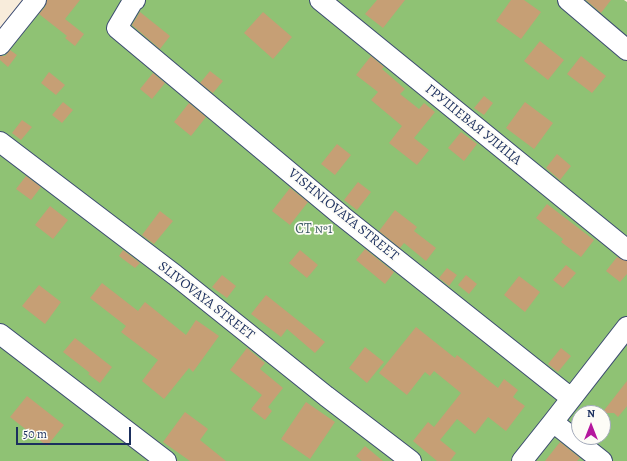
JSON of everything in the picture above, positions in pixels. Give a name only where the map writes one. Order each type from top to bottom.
[{"type":"street","points":[[0,45],[36,0]]},
{"type":"street","name":"VISHNIOVAYA STREET","points":[[135,0],[133,0],[117,28],[342,216],[571,398]]},
{"type":"street","name":"ГРУШЕВАЯ УЛИЦА","points":[[320,0],[627,250]]},
{"type":"street","points":[[568,0],[627,50]]},
{"type":"street","name":"SLIVOVAYA STREET","points":[[0,142],[175,275],[326,396],[411,461]]},
{"type":"street","points":[[522,461],[627,327]]},
{"type":"street","points":[[0,334],[166,461]]},
{"type":"street","points":[[554,422],[602,461]]},
{"type":"green space","name":"СТ №1","points":[[23,0],[624,0],[627,2],[627,461],[0,461],[0,29]]},
{"type":"building","points":[[47,0],[80,0],[65,19],[84,34],[75,46],[65,38],[67,36],[39,14],[45,7]]},
{"type":"building","points":[[377,0],[405,0],[383,28],[365,14]]},
{"type":"building","points":[[511,0],[524,0],[541,12],[521,39],[496,21]]},
{"type":"building","points":[[586,0],[611,0],[601,13]]},
{"type":"building","points":[[140,12],[170,36],[160,49],[132,25]]},
{"type":"building","points":[[263,12],[292,37],[273,59],[244,33]]},
{"type":"building","points":[[540,41],[564,60],[548,80],[524,61]]},
{"type":"building","points":[[10,50],[17,55],[8,67],[0,60],[0,56],[5,56]]},
{"type":"building","points":[[371,56],[384,67],[382,69],[405,89],[400,94],[419,109],[424,103],[435,112],[414,138],[429,150],[417,165],[389,143],[402,126],[371,100],[378,92],[356,75]]},
{"type":"building","points":[[581,56],[606,76],[592,93],[567,74]]},
{"type":"building","points":[[210,71],[223,81],[213,93],[200,83]]},
{"type":"building","points":[[49,72],[65,85],[56,95],[41,83]]},
{"type":"building","points":[[153,73],[165,83],[152,99],[140,89]]},
{"type":"building","points":[[484,96],[493,103],[484,115],[474,108]]},
{"type":"building","points":[[63,102],[73,110],[62,123],[52,115]]},
{"type":"building","points":[[525,102],[553,123],[534,149],[506,128]]},
{"type":"building","points":[[189,103],[206,117],[191,136],[174,122]]},
{"type":"building","points":[[22,120],[32,127],[21,140],[12,133]]},
{"type":"building","points":[[461,132],[477,144],[464,161],[448,148]]},
{"type":"building","points":[[337,144],[351,155],[335,175],[321,164]]},
{"type":"building","points":[[557,154],[571,166],[560,180],[546,168]]},
{"type":"building","points":[[26,176],[41,187],[31,200],[16,189]]},
{"type":"building","points":[[358,182],[371,192],[357,210],[344,200]]},
{"type":"building","points":[[290,188],[308,202],[290,225],[272,211]]},
{"type":"building","points":[[547,204],[594,240],[581,257],[561,242],[563,239],[536,218]]},
{"type":"building","points":[[50,206],[68,220],[53,239],[35,225]]},
{"type":"building","points":[[395,210],[417,227],[414,231],[436,248],[426,261],[404,243],[400,248],[379,231]]},
{"type":"building","points":[[160,211],[173,221],[154,244],[142,235]]},
{"type":"building","points":[[365,249],[394,272],[385,284],[356,260]]},
{"type":"building","points":[[123,250],[140,263],[135,268],[119,256]]},
{"type":"building","points":[[300,250],[318,265],[307,278],[289,263]]},
{"type":"building","points":[[617,257],[627,261],[627,274],[620,282],[606,271]]},
{"type":"building","points":[[566,265],[576,273],[563,288],[553,280]]},
{"type":"building","points":[[447,268],[457,275],[449,286],[439,278]]},
{"type":"building","points":[[222,275],[236,286],[227,298],[212,287]]},
{"type":"building","points":[[466,275],[477,284],[469,294],[458,285]]},
{"type":"building","points":[[519,276],[540,292],[525,312],[504,295]]},
{"type":"building","points":[[102,283],[138,311],[145,302],[186,335],[196,320],[219,336],[193,372],[189,368],[164,399],[142,381],[158,360],[121,332],[126,326],[90,298]]},
{"type":"building","points":[[39,285],[61,302],[45,324],[22,306]]},
{"type":"building","points":[[266,295],[325,342],[315,353],[287,329],[281,337],[251,314]]},
{"type":"building","points":[[416,327],[455,358],[457,355],[498,388],[504,379],[518,390],[513,397],[525,406],[506,431],[488,417],[475,434],[457,419],[440,440],[456,453],[450,461],[437,461],[413,441],[428,422],[434,427],[461,393],[434,371],[430,376],[425,372],[407,395],[379,373]]},
{"type":"building","points":[[75,338],[112,367],[100,383],[88,374],[90,373],[63,352]]},
{"type":"building","points":[[365,347],[384,362],[367,383],[349,368]]},
{"type":"building","points":[[247,348],[265,363],[260,369],[283,388],[268,407],[272,411],[265,420],[251,409],[262,395],[230,370]]},
{"type":"building","points":[[561,348],[571,356],[558,372],[548,364]]},
{"type":"building","points":[[627,381],[627,406],[618,417],[614,413],[611,413],[611,405],[608,405]]},
{"type":"building","points":[[27,396],[64,425],[47,446],[10,417]]},
{"type":"building","points":[[306,402],[335,422],[310,459],[281,439]]},
{"type":"building","points":[[185,412],[208,429],[200,440],[226,461],[190,461],[163,442]]},
{"type":"building","points":[[560,442],[580,458],[577,461],[545,461]]},
{"type":"building","points":[[365,446],[383,461],[362,461],[356,456]]}]
